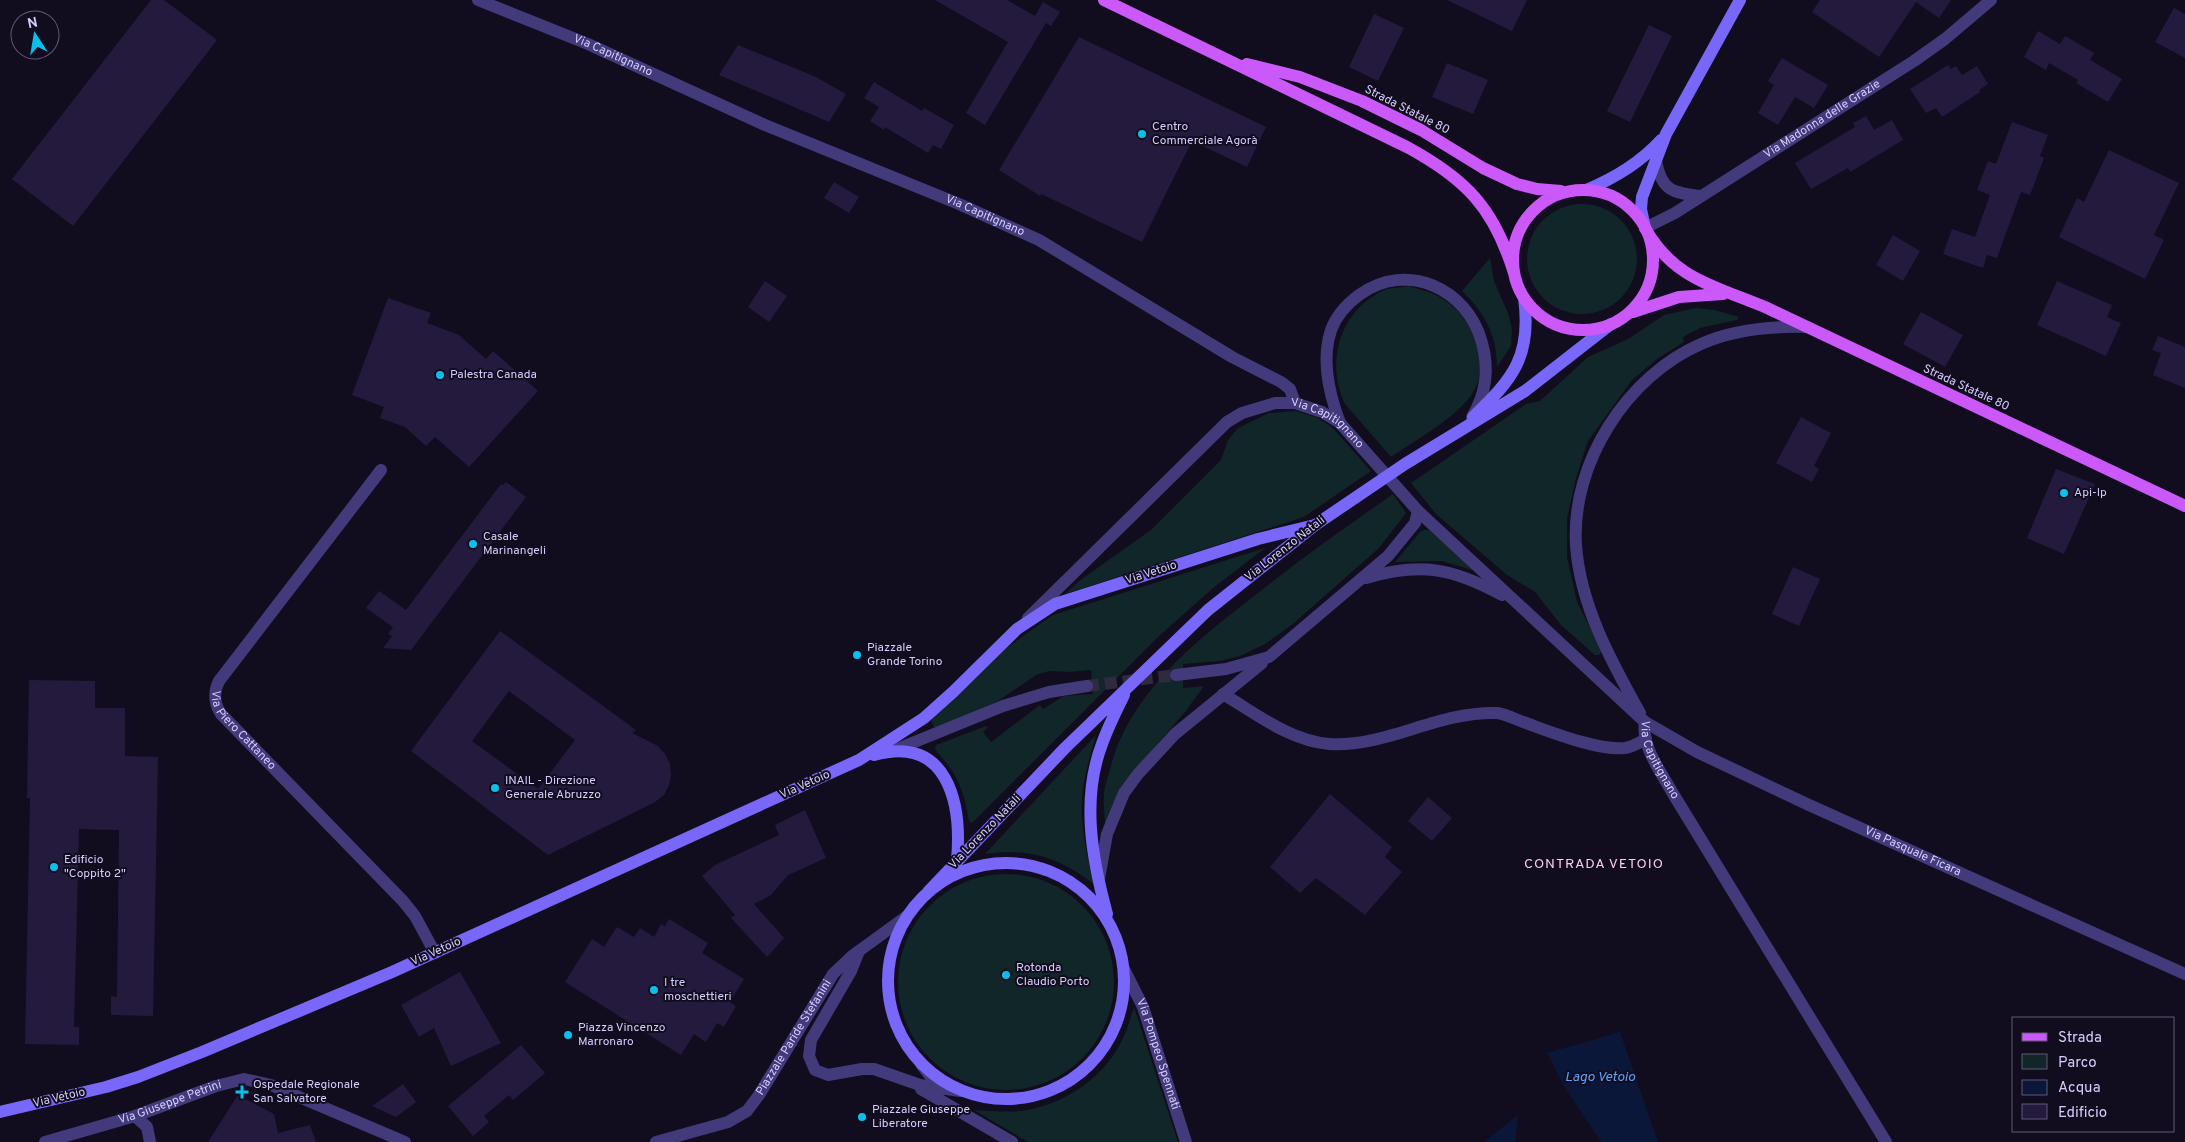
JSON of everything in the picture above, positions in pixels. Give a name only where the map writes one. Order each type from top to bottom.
[{"type":"main road","name":"Strada Statale 80","points":[[1104,0],[1407,147],[1451,173],[1474,196],[1494,223],[1505,245],[1514,273]]},
{"type":"main road","name":"Strada Statale 80","points":[[1216,53],[1249,65],[1300,76],[1362,101],[1421,130],[1483,168],[1517,184],[1544,190],[1584,190]]},
{"type":"main road","points":[[1584,190],[1603,193],[1623,202],[1636,214],[1645,228],[1653,251],[1651,276],[1644,296],[1627,314],[1611,324],[1588,330],[1561,326],[1540,316],[1524,298],[1514,273],[1515,242],[1522,225],[1540,204],[1556,196],[1584,190]]},
{"type":"main road","name":"Strada Statale 80","points":[[1645,228],[1658,248],[1679,269],[1704,284],[1765,307],[2185,506]]},
{"type":"main road","name":"Strada Statale 80","points":[[1627,314],[1659,302],[1688,295],[1735,296]]},
{"type":"street","name":"Via Capitignano","points":[[478,0],[588,44],[765,125],[960,204],[1039,240],[1232,357],[1281,382],[1290,389],[1295,403],[1322,412],[1340,423],[1418,511],[1645,722],[1646,739],[1677,801],[1886,1142]]},
{"type":"street","points":[[1645,228],[1641,203],[1647,181],[1666,134],[1740,0]]},
{"type":"street","name":"Via Madonna delle Grazie","points":[[1645,228],[1675,213],[1914,61],[1945,39],[1991,0]]},
{"type":"street","points":[[1584,190],[1616,177],[1633,165],[1666,134]]},
{"type":"street","points":[[1656,160],[1660,179],[1665,185],[1681,194],[1701,196]]},
{"type":"street","points":[[1340,423],[1329,388],[1327,347],[1331,329],[1340,313],[1352,300],[1366,290],[1385,282],[1405,279],[1438,287],[1454,296],[1475,322],[1485,352],[1486,369],[1480,401],[1471,419]]},
{"type":"street","name":"Via Lorenzo Natali","points":[[1459,431],[1499,390],[1520,360],[1526,340],[1524,298]]},
{"type":"street","name":"Via Lorenzo Natali","points":[[928,892],[1064,748],[1208,610],[1315,525],[1405,464],[1525,391],[1611,324]]},
{"type":"street","points":[[1645,722],[1607,650],[1584,596],[1576,545],[1576,524],[1583,485],[1589,465],[1608,426],[1629,399],[1662,366],[1689,349],[1714,338],[1782,326],[1808,327]]},
{"type":"street","points":[[1017,629],[1227,422],[1257,407],[1275,403],[1295,403]]},
{"type":"street","name":"Via Piero Cattaneo","points":[[381,470],[219,681],[216,688],[216,701],[221,714],[403,901],[415,916],[435,953]]},
{"type":"street","points":[[1099,884],[1108,834],[1124,793],[1138,774],[1175,734],[1388,556],[1415,523],[1418,511]]},
{"type":"street","name":"Via Vetoio","points":[[0,1112],[106,1087],[138,1077],[332,998],[860,760],[908,729],[938,706],[1017,629],[1055,604],[1258,539],[1315,525]]},
{"type":"street","points":[[1361,580],[1390,571],[1420,569],[1446,572],[1472,579],[1518,603]]},
{"type":"street","points":[[1589,670],[1595,672],[1605,670],[1607,666],[1607,650]]},
{"type":"street","points":[[1176,675],[1226,670],[1268,657]]},
{"type":"street","points":[[890,752],[1002,706],[1049,692],[1087,686]]},
{"type":"street","name":"Via Lorenzo Natali","points":[[1109,921],[1099,884],[1090,828],[1092,784],[1101,745],[1127,688]]},
{"type":"street","points":[[1223,694],[1280,728],[1306,739],[1328,744],[1354,744],[1465,715],[1499,713],[1593,745],[1623,749],[1632,747],[1646,739]]},
{"type":"street","name":"Via Pasquale Ficara","points":[[1645,722],[1697,752],[1808,805],[2185,974]]},
{"type":"street","name":"Via Vetoio","points":[[860,760],[890,752],[901,752],[921,756],[937,768],[951,789],[958,812],[957,860]]},
{"type":"street","points":[[921,1064],[946,1084],[979,1097],[1000,1100],[1020,1099],[1046,1092],[1077,1076],[1092,1063],[1105,1047],[1115,1029],[1124,996],[1124,969],[1122,952],[1109,921],[1085,892],[1053,872],[1026,865],[997,863],[979,866],[944,880],[928,892],[907,916],[896,936],[889,958],[887,981],[889,1004],[900,1033],[907,1046],[940,1089],[968,1117]]},
{"type":"street","name":"Piazzale Paride Stefanini","points":[[656,1142],[728,1122],[747,1111],[754,1103],[833,974],[858,950],[907,916]]},
{"type":"street","name":"Piazzale Paride Stefanini","points":[[858,950],[851,971],[811,1040],[809,1049],[811,1064],[815,1070],[828,1075],[862,1069],[874,1069],[908,1081],[940,1089],[960,1090]]},
{"type":"street","name":"Via Pompeo Spennati","points":[[1124,969],[1143,1007],[1186,1142]]},
{"type":"street","name":"Via Giuseppe Petrini","points":[[45,1142],[136,1116],[216,1086],[244,1080],[271,1084],[405,1142]]},
{"type":"street","points":[[908,1081],[1012,1142]]},
{"type":"street","points":[[136,1116],[147,1127],[150,1142]]},
{"type":"green space","points":[[1582,204],[1603,208],[1621,220],[1633,238],[1637,259],[1633,280],[1621,298],[1603,310],[1582,314],[1561,310],[1543,298],[1531,280],[1527,259],[1531,238],[1543,220],[1561,208]]},
{"type":"green space","points":[[1490,258],[1494,281],[1508,313],[1512,329],[1511,346],[1497,367],[1495,345],[1488,325],[1477,307],[1462,291]]},
{"type":"green space","points":[[1409,286],[1438,296],[1460,314],[1476,340],[1480,355],[1480,370],[1477,384],[1470,397],[1454,414],[1391,457],[1345,404],[1339,388],[1336,371],[1337,355],[1340,339],[1356,311],[1382,291]]},
{"type":"green space","points":[[1696,308],[1715,310],[1739,317],[1737,320],[1700,328],[1683,337],[1684,342],[1657,359],[1632,380],[1588,441],[1576,478],[1567,519],[1567,557],[1577,602],[1602,651],[1599,655],[1595,655],[1561,625],[1535,592],[1507,575],[1436,514],[1411,483],[1526,404],[1540,401],[1588,357],[1628,339],[1664,315]]},
{"type":"green space","points":[[1295,411],[1316,417],[1332,427],[1371,471],[1304,517],[1065,594],[1079,581],[1151,530],[1221,460],[1228,440],[1238,428],[1269,413]]},
{"type":"green space","points":[[1393,494],[1406,513],[1379,548],[1294,623],[1265,644],[1240,656],[1220,661],[1183,664],[1183,688],[1204,686],[1185,712],[1134,771],[1105,826],[1104,790],[1118,744],[1148,694],[1167,671],[1211,630],[1235,611],[1308,555]]},
{"type":"green space","points":[[1429,530],[1474,567],[1472,570],[1442,561],[1395,562],[1420,532]]},
{"type":"green space","points":[[1265,548],[1213,588],[1158,637],[972,823],[969,821],[965,800],[959,784],[950,768],[937,752],[936,745],[986,726],[988,728],[983,732],[991,742],[1040,705],[1043,709],[1064,696],[1093,694],[1091,670],[1049,671],[1036,675],[998,701],[940,728],[934,727],[931,721],[934,717],[1009,646],[1053,615]]},
{"type":"green space","points":[[1096,735],[1083,788],[1082,800],[1084,836],[1094,884],[1068,867],[1042,857],[1016,852],[985,854]]},
{"type":"green space","name":"Rotonda Claudio Porto","points":[[1006,874],[1027,876],[1047,882],[1066,892],[1082,906],[1096,922],[1106,941],[1112,961],[1114,982],[1112,1003],[1106,1023],[1096,1042],[1082,1058],[1066,1072],[1047,1082],[1027,1088],[1006,1090],[985,1088],[965,1082],[946,1072],[930,1058],[916,1042],[906,1023],[900,1003],[898,982],[900,961],[906,941],[916,922],[930,906],[946,892],[965,882],[985,876]]},
{"type":"green space","points":[[1134,1007],[1178,1142],[1028,1142],[974,1110],[1008,1112],[1027,1110],[1057,1101],[1085,1085],[1108,1063],[1117,1050]]},
{"type":"water","name":"Lago Vetoio","points":[[1620,1032],[1658,1142],[1601,1142],[1565,1088],[1547,1053]]},
{"type":"water","points":[[1518,1115],[1515,1142],[1484,1142]]},
{"type":"building","points":[[151,0],[164,0],[217,40],[73,226],[12,179]]},
{"type":"building","points":[[935,0],[1007,0],[1035,16],[1043,2],[1060,12],[1051,26],[1046,23],[985,125],[966,113],[1008,42]]},
{"type":"building","points":[[1447,0],[1527,0],[1512,31]]},
{"type":"building","points":[[1820,0],[1951,0],[1939,18],[1916,2],[1879,57],[1812,12]]},
{"type":"building","points":[[2174,8],[2185,14],[2185,58],[2155,42]]},
{"type":"building","points":[[1374,14],[1404,28],[1378,81],[1349,67]]},
{"type":"building","points":[[1649,25],[1672,36],[1630,122],[1607,111]]},
{"type":"building","points":[[2038,31],[2060,44],[2065,36],[2094,53],[2090,60],[2122,79],[2108,102],[2076,83],[2078,80],[2049,63],[2046,70],[2024,57]]},
{"type":"building","name":"Centro Commerciale Agorà","points":[[1079,37],[1266,127],[1247,167],[1192,141],[1142,242],[1041,194],[1040,196],[999,170]]},
{"type":"building","points":[[738,45],[816,77],[846,94],[829,122],[719,75]]},
{"type":"building","points":[[1782,58],[1828,85],[1814,108],[1795,97],[1778,125],[1758,113],[1774,85],[1768,81]]},
{"type":"building","points":[[1447,63],[1488,80],[1473,114],[1432,97]]},
{"type":"building","points":[[1948,65],[1951,69],[1956,66],[1962,75],[1977,66],[1988,84],[1979,90],[1980,92],[1942,117],[1936,108],[1926,113],[1910,89]]},
{"type":"building","points":[[874,82],[922,111],[924,108],[954,125],[941,149],[933,145],[928,153],[885,127],[884,130],[870,121],[879,107],[864,98]]},
{"type":"building","points":[[1866,116],[1874,130],[1892,120],[1903,140],[1850,172],[1848,168],[1811,189],[1795,163],[1855,127],[1853,123]]},
{"type":"building","points":[[2012,122],[2048,135],[2040,156],[2044,158],[2030,195],[2021,192],[1997,258],[1987,255],[1983,268],[1943,254],[1952,229],[1975,237],[1990,195],[1977,190],[1988,161],[1996,164]]},
{"type":"building","points":[[2109,150],[2179,183],[2154,235],[2164,240],[2145,279],[2059,237],[2077,198],[2084,202]]},
{"type":"building","points":[[834,182],[859,197],[849,213],[824,198]]},
{"type":"building","points":[[1893,235],[1920,251],[1903,281],[1876,265]]},
{"type":"building","points":[[765,281],[787,296],[769,322],[748,307]]},
{"type":"building","points":[[2057,281],[2112,305],[2107,317],[2121,323],[2106,356],[2037,325]]},
{"type":"building","name":"Palestra Canada","points":[[388,298],[431,313],[427,323],[459,335],[486,359],[493,351],[538,391],[469,467],[435,437],[426,446],[405,427],[380,418],[384,407],[352,395]]},
{"type":"building","points":[[1921,312],[1963,335],[1945,367],[1903,344]]},
{"type":"building","points":[[2158,336],[2185,347],[2185,388],[2153,375],[2161,353],[2152,350]]},
{"type":"building","points":[[1801,417],[1831,433],[1814,466],[1819,469],[1812,482],[1776,463]]},
{"type":"building","points":[[2056,469],[2095,484],[2064,554],[2027,538]]},
{"type":"building","name":"Casale Marinangeli","points":[[506,482],[526,497],[411,650],[383,648],[392,636],[388,634],[393,627],[366,608],[379,591],[406,610],[501,484],[503,485]]},
{"type":"building","points":[[1793,567],[1820,579],[1799,626],[1772,614]]},
{"type":"building","points":[[500,631],[636,730],[632,733],[658,746],[670,764],[671,775],[664,795],[655,802],[548,855],[411,751]],"holes":[[[509,691],[575,740],[538,789],[472,741]]]},
{"type":"building","name":"Edificio \"Coppito 2\"","points":[[29,680],[95,681],[95,708],[125,708],[125,756],[158,757],[153,1016],[111,1015],[111,996],[117,997],[119,830],[79,829],[74,1027],[79,1027],[79,1045],[25,1044],[30,798],[27,798]]},
{"type":"building","points":[[1330,794],[1392,847],[1385,857],[1402,872],[1365,915],[1316,878],[1300,893],[1270,867]]},
{"type":"building","points":[[1428,797],[1452,818],[1432,841],[1408,821]]},
{"type":"building","points":[[805,810],[826,858],[788,875],[771,895],[754,904],[784,938],[767,957],[731,918],[735,915],[702,876],[715,865],[779,835],[775,825]]},
{"type":"building","points":[[669,919],[708,943],[702,953],[744,979],[730,1002],[736,1006],[724,1027],[717,1023],[706,1042],[694,1034],[681,1055],[565,982],[592,939],[604,947],[617,927],[634,937],[640,928],[654,937],[661,924],[665,926]]},
{"type":"building","points":[[460,972],[501,1043],[451,1066],[434,1028],[419,1037],[401,1005]]},
{"type":"building","points":[[521,1045],[545,1073],[513,1100],[509,1095],[484,1116],[489,1122],[473,1136],[448,1106]]},
{"type":"building","points":[[403,1084],[416,1102],[396,1117],[372,1106]]},
{"type":"building","points":[[238,1095],[274,1114],[278,1133],[310,1125],[316,1142],[208,1142]]},
{"type":"tunnel","points":[[1087,686],[1176,675]]},
{"type":"place","name":"Centro Commerciale Agorà","points":[[1142,134]]},
{"type":"place","name":"Palestra Canada","points":[[440,375]]},
{"type":"place","name":"Api-Ip","points":[[2064,493]]},
{"type":"place","name":"Casale Marinangeli","points":[[473,544]]},
{"type":"place","name":"Piazzale Grande Torino","points":[[857,655]]},
{"type":"place","name":"INAIL - Direzione Generale Abruzzo","points":[[495,788]]},
{"type":"place","name":"Edificio \"Coppito 2\"","points":[[54,867]]},
{"type":"place","name":"Rotonda Claudio Porto","points":[[1006,975]]},
{"type":"place","name":"I tre moschettieri","points":[[654,990]]},
{"type":"place","name":"Piazza Vincenzo Marronaro","points":[[568,1035]]},
{"type":"place","name":"Ospedale Regionale San Salvatore","points":[[242,1092]]},
{"type":"place","name":"Piazzale Giuseppe Liberatore","points":[[862,1117]]},
{"type":"district","name":"CONTRADA VETOIO","points":[[1594,864]]}]
